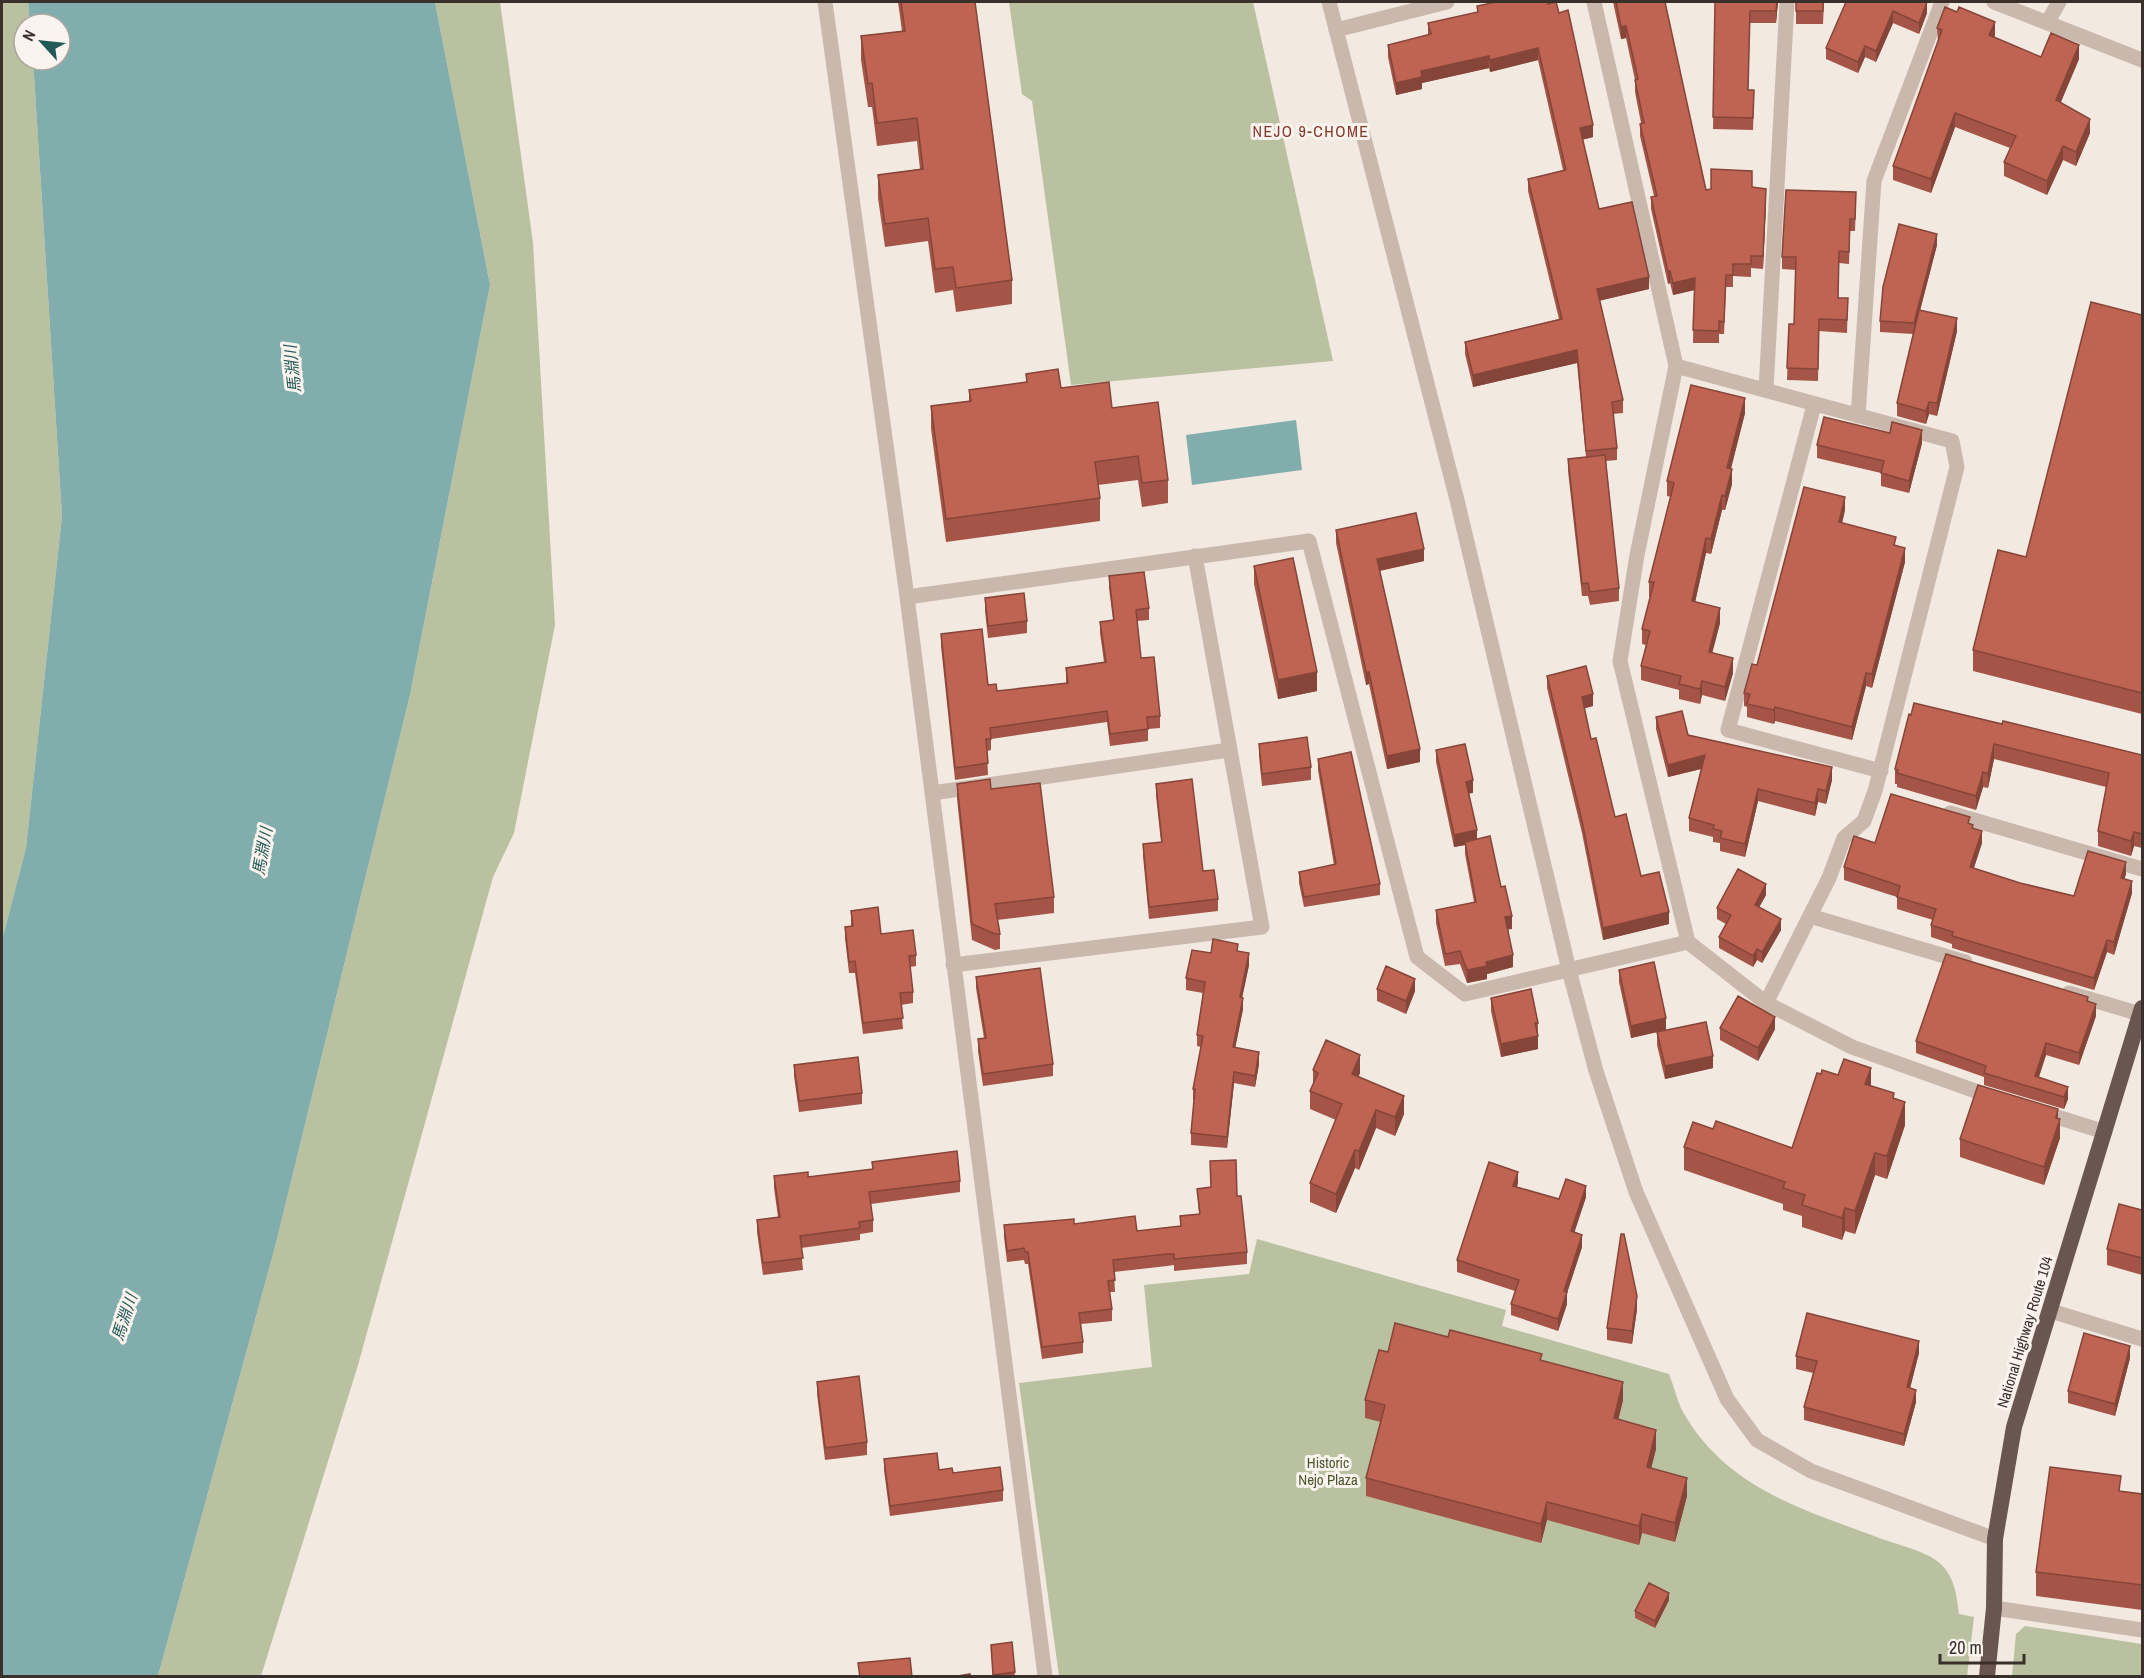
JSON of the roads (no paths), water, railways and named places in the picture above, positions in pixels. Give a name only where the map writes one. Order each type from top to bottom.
[{"type":"highway","name":"National Highway Route 104","points":[[1987,1677],[1994,1608],[1995,1539],[2014,1427],[2141,1011]]},
{"type":"street","points":[[825,2],[908,597],[953,966],[1046,1677]]},
{"type":"street","points":[[1329,2],[1457,500],[1569,970],[1596,1071],[1636,1192],[1727,1399],[1757,1440],[1811,1471],[1995,1539]]},
{"type":"street","points":[[1336,30],[1447,2]]},
{"type":"street","points":[[1594,2],[1676,366],[1637,555],[1620,661],[1688,942],[1766,1003],[1852,1047],[1954,1086],[2105,1132]]},
{"type":"street","points":[[1767,390],[1787,2]]},
{"type":"street","points":[[1858,416],[1874,181],[1942,2]]},
{"type":"street","points":[[1994,2],[2142,60]]},
{"type":"street","points":[[2047,23],[2058,2]]},
{"type":"street","points":[[1676,366],[1952,441],[1958,467],[1881,771],[1881,793],[1864,820],[1844,838],[1810,916],[1766,1003]]},
{"type":"street","points":[[1814,405],[1728,730],[1881,771]]},
{"type":"street","points":[[908,597],[1309,541],[1417,957],[1465,994],[1688,942]]},
{"type":"street","points":[[953,966],[1262,927],[1195,556]]},
{"type":"street","points":[[932,793],[1229,750]]},
{"type":"street","points":[[1931,808],[2142,869]]},
{"type":"street","points":[[1810,916],[1979,966]]},
{"type":"street","points":[[2058,990],[2141,1011]]},
{"type":"street","points":[[2050,1311],[2142,1339]]},
{"type":"street","points":[[1994,1608],[2142,1629]]},
{"type":"water","name":"馬淵川","points":[[28,2],[435,2],[490,285],[410,695],[276,1243],[158,1676],[2,1676],[2,940],[26,848],[62,516],[34,72],[72,72],[72,12],[29,12]]},
{"type":"water","points":[[1296,420],[1302,470],[1192,485],[1186,435]]},
{"type":"district","name":"NEJO 9-CHOME","points":[[1311,131]]},
{"type":"park label","name":"Historic Nejo Plaza","points":[[1328,1472]]}]
